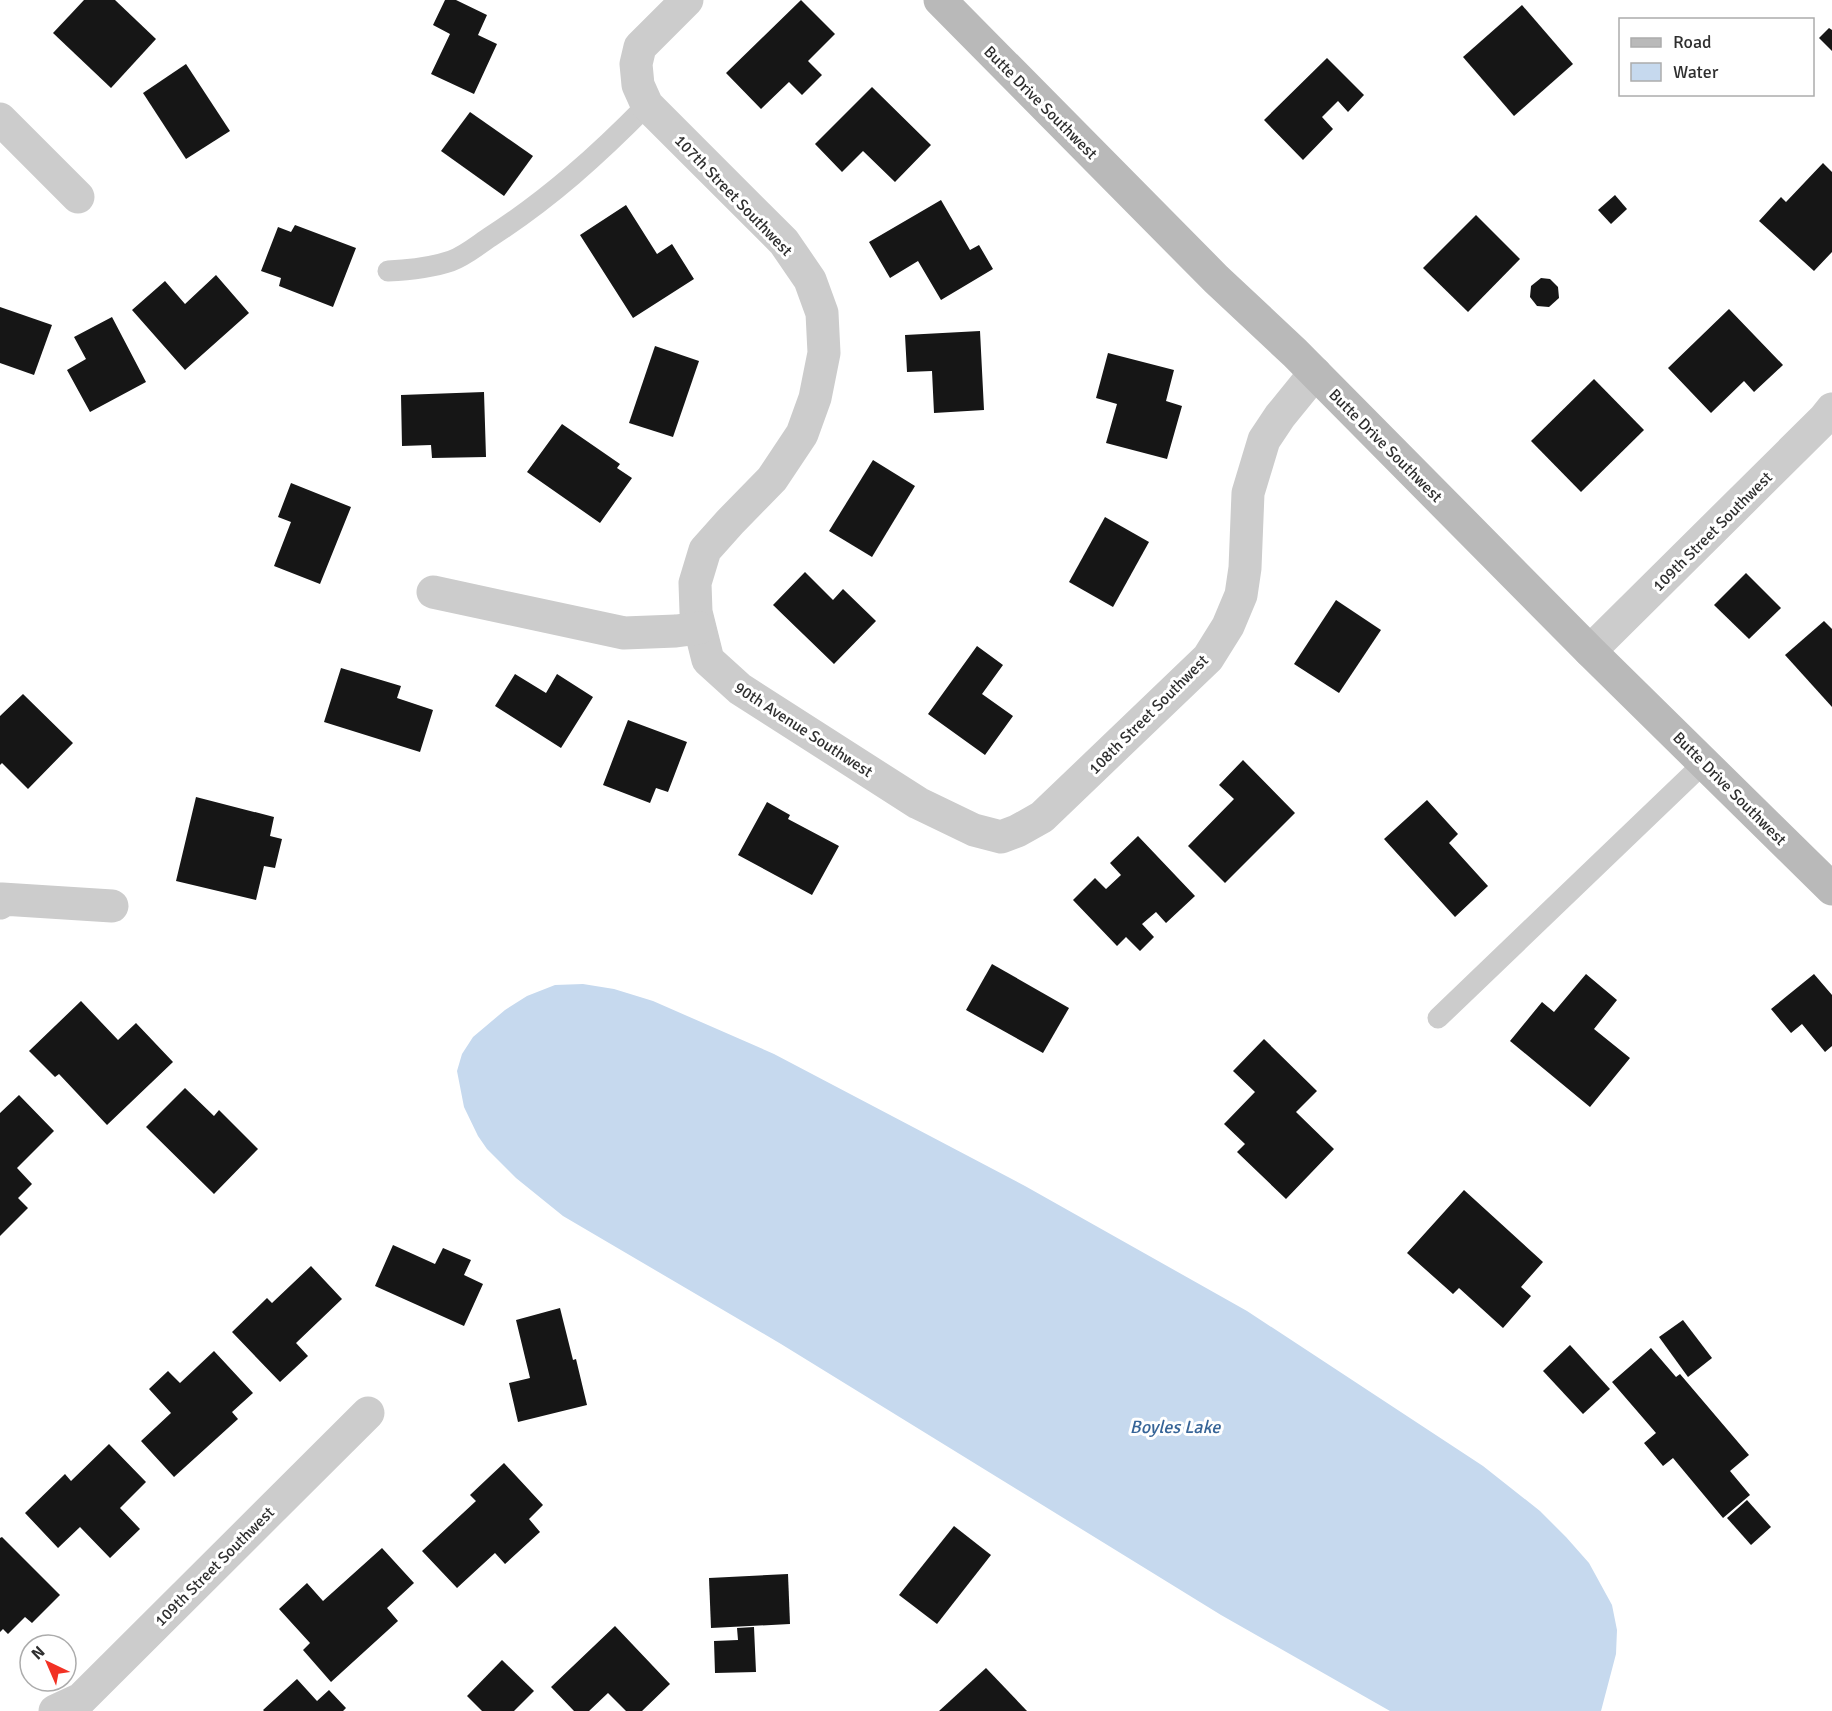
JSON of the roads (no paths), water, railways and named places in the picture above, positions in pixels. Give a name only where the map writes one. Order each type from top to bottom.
[{"type":"street","name":"107th Street Southwest","points":[[687,0],[640,47],[636,64],[638,85],[647,105],[784,242],[810,280],[822,313],[824,353],[815,398],[802,434],[772,479],[705,550],[695,583],[699,628]]},
{"type":"street","name":"Butte Drive Southwest","points":[[940,0],[1208,271],[1315,374],[1590,651],[1832,889]]},
{"type":"street","points":[[0,119],[78,197]]},
{"type":"street","name":"108th Street Southwest","points":[[1072,789],[1208,658],[1228,626],[1240,595],[1245,568],[1248,494],[1264,440],[1280,416],[1315,374]]},
{"type":"street","name":"109th Street Southwest","points":[[1590,651],[1832,409]]},
{"type":"street","points":[[433,592],[624,633],[676,632],[699,628]]},
{"type":"street","name":"90th Avenue Southwest","points":[[699,628],[708,660],[740,689],[918,803],[974,830],[1001,837],[1017,831],[1042,817],[1072,789]]},
{"type":"street","points":[[1,896],[112,906]]},
{"type":"street","name":"109th Street Southwest","points":[[76,1707],[368,1413]]},
{"type":"lane","points":[[388,272],[421,270],[453,260],[511,224],[602,151],[647,105]]},
{"type":"lane","points":[[1438,1018],[1704,763]]},
{"type":"water","name":"Boyles Lake","points":[[583,984],[614,989],[653,1001],[774,1054],[1025,1186],[1247,1311],[1483,1466],[1540,1511],[1566,1537],[1589,1563],[1612,1605],[1617,1630],[1616,1654],[1601,1711],[1390,1711],[1221,1615],[781,1344],[563,1216],[516,1178],[487,1149],[464,1107],[457,1071],[462,1054],[473,1037],[505,1010],[527,996],[555,985]]}]
